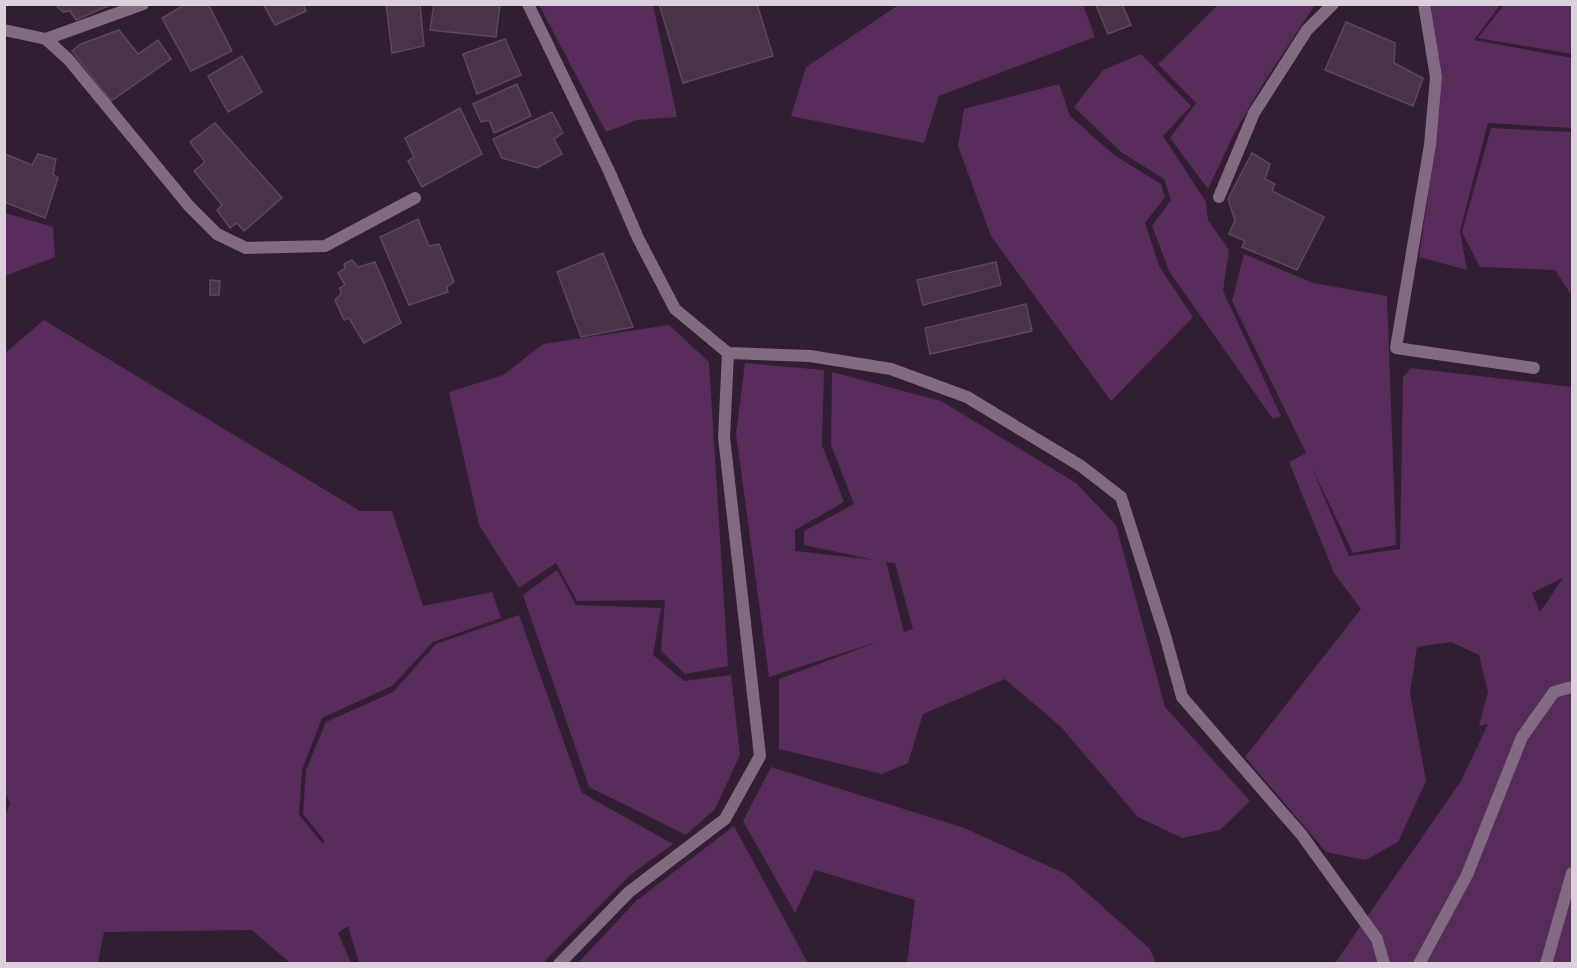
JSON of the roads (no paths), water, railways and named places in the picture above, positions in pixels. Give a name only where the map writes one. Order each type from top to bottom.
[{"type":"street","points":[[46,39],[143,4]]},
{"type":"street","points":[[528,4],[609,171],[638,238],[675,309],[728,352],[810,356],[891,369],[967,397],[1081,466],[1121,497],[1165,635],[1182,697],[1301,834],[1377,939],[1384,963]]},
{"type":"street","points":[[1219,197],[1254,113],[1307,30],[1333,4]]},
{"type":"street","points":[[1424,4],[1436,77],[1430,145],[1396,348],[1534,368]]},
{"type":"street","points":[[4,30],[46,39],[69,60],[189,206],[217,234],[246,249],[324,246],[414,198]]},
{"type":"street","points":[[560,963],[629,892],[725,819],[760,756],[724,436],[728,352]]},
{"type":"street","points":[[1419,963],[1467,875],[1522,737],[1554,692],[1572,687]]},
{"type":"street","points":[[1546,963],[1572,873]]}]
